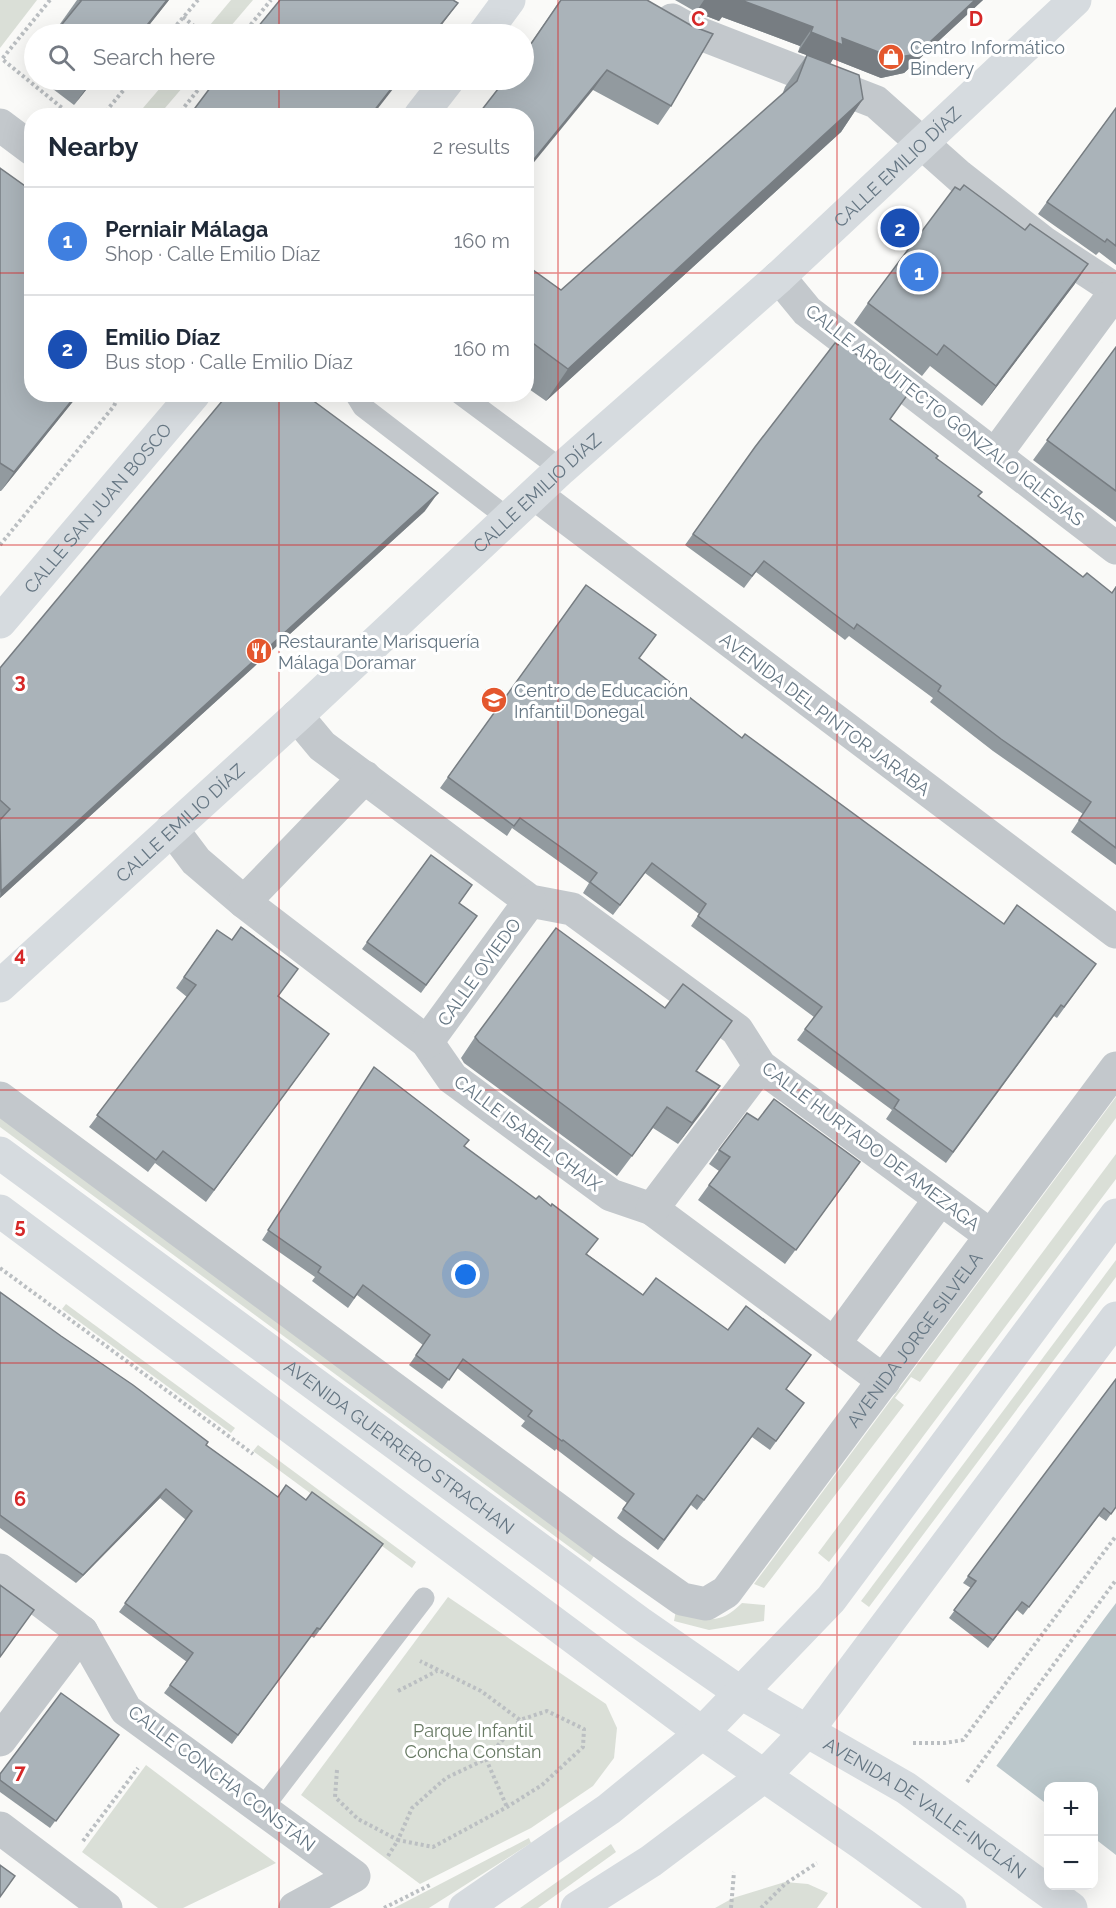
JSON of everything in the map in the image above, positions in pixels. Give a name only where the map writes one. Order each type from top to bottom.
[{"type":"main road","points":[[491,24],[509,0]]},
{"type":"main road","name":"CALLE EMILIO DÍAZ","points":[[0,986],[297,716],[561,469],[779,277],[1075,0]]},
{"type":"main road","points":[[426,108],[440,90]]},
{"type":"main road","name":"CALLE SAN JUAN BOSCO","points":[[0,622],[187,402]]},
{"type":"main road","name":"AVENIDA GUERRERO STRACHAN","points":[[0,1153],[639,1623],[741,1693],[807,1731]]},
{"type":"main road","points":[[0,1211],[702,1733],[856,1839],[950,1908]]},
{"type":"main road","points":[[465,1908],[609,1809],[702,1733],[831,1599],[1116,1215]]},
{"type":"main road","points":[[577,1908],[651,1861],[764,1776],[807,1731],[1116,1318]]},
{"type":"main road","name":"AVENIDA DE VALLE-INCLÁN","points":[[807,1731],[896,1782],[1071,1908]]},
{"type":"street","points":[[644,4],[688,28],[876,102],[959,177],[1043,242],[1116,291],[995,455]]},
{"type":"street","points":[[0,125],[24,143]]},
{"type":"street","name":"CALLE ARQUITECTO GONZALO IGLESIAS","points":[[779,277],[807,311],[1116,548]]},
{"type":"street","name":"AVENIDA DEL PINTOR JARABA","points":[[536,494],[1116,932]]},
{"type":"street","name":"CALLE HURTADO DE AMEZAGA","points":[[297,716],[322,746],[530,901],[572,909],[737,1030],[760,1066],[990,1235]]},
{"type":"street","points":[[244,902],[365,777]]},
{"type":"street","name":"CALLE ISABEL CHAIX","points":[[172,829],[196,861],[244,902],[427,1042],[452,1078],[611,1195],[652,1209],[884,1381]]},
{"type":"street","name":"CALLE OVIEDO","points":[[427,1042],[530,901]]},
{"type":"street","points":[[652,1209],[760,1066]]},
{"type":"street","name":"AVENIDA JORGE SILVELA","points":[[0,1098],[628,1562],[682,1599],[706,1604],[726,1592],[1116,1068]]},
{"type":"street","points":[[834,1344],[940,1199]]},
{"type":"street","name":"CALLE CONCHA CONSTÁN","points":[[0,1570],[82,1632],[126,1710],[354,1876]]},
{"type":"street","points":[[0,1740],[82,1632]]},
{"type":"street","points":[[0,1828],[106,1908]]},
{"type":"street","points":[[295,1908],[354,1876]]},
{"type":"lane","points":[[360,402],[363,407],[509,519]]},
{"type":"lane","points":[[471,402],[561,469]]},
{"type":"lane","points":[[261,1810],[424,1598]]},
{"type":"path","points":[[30,24],[50,0]]},
{"type":"path","points":[[177,24],[198,0]]},
{"type":"path","points":[[251,24],[271,0]]},
{"type":"path","points":[[183,17],[192,24]]},
{"type":"path","points":[[24,32],[2,59],[24,77]]},
{"type":"path","points":[[40,90],[62,108]]},
{"type":"path","points":[[109,108],[124,90]]},
{"type":"path","points":[[183,108],[198,90]]},
{"type":"path","points":[[0,545],[116,402]]},
{"type":"path","points":[[0,1268],[256,1457]]},
{"type":"path","points":[[896,1782],[913,1743],[945,1743],[963,1740],[1116,1536]]},
{"type":"path","points":[[963,1787],[1116,1580]]},
{"type":"path","points":[[397,1692],[438,1671],[481,1691],[520,1720]]},
{"type":"path","points":[[344,1762],[337,1771],[335,1797],[358,1819],[398,1840],[433,1847],[507,1807],[542,1785],[583,1747],[584,1729],[547,1712],[520,1720],[486,1759],[446,1778],[412,1808],[398,1840],[387,1859],[354,1876]]},
{"type":"path","points":[[486,1759],[507,1807]]},
{"type":"path","points":[[78,1849],[92,1827],[139,1767]]},
{"type":"path","points":[[761,1908],[785,1884],[856,1839]]},
{"type":"path","points":[[731,1908],[734,1872]]},
{"type":"green space","points":[[0,0],[37,0],[0,48]]},
{"type":"green space","points":[[231,0],[253,0],[233,24],[211,24]]},
{"type":"green space","points":[[158,90],[180,90],[165,108],[143,108]]},
{"type":"green space","points":[[1116,1097],[1116,1118],[920,1382],[911,1377],[895,1398],[904,1405],[764,1588],[754,1584]]},
{"type":"green space","points":[[0,1117],[594,1556],[590,1562],[0,1127]]},
{"type":"green space","points":[[1116,1154],[1116,1179],[829,1562],[818,1553]]},
{"type":"green space","points":[[1116,1260],[1116,1277],[869,1607],[861,1601]]},
{"type":"green space","points":[[66,1304],[235,1428],[231,1433],[62,1309]]},
{"type":"green space","points":[[258,1445],[416,1562],[412,1568],[253,1451]]},
{"type":"green space","name":"Parque Infantil Concha Constan","points":[[448,1597],[606,1704],[617,1728],[614,1758],[593,1786],[531,1828],[420,1884],[301,1795]]},
{"type":"green space","points":[[742,1603],[765,1605],[764,1621],[709,1630],[674,1621],[676,1610],[711,1619],[725,1616]]},
{"type":"green space","points":[[146,1765],[276,1863],[183,1908],[158,1908],[82,1852]]},
{"type":"green space","points":[[529,1838],[531,1843],[429,1908],[394,1908]]},
{"type":"green space","points":[[611,1844],[616,1852],[538,1908],[520,1908]]},
{"type":"green space","points":[[785,1882],[808,1884],[828,1893],[817,1908],[715,1908],[733,1898]]},
{"type":"shaded area","points":[[1116,1603],[1116,1908],[892,1908]]},
{"type":"pier","points":[[994,1764],[1044,1802],[1044,1890],[1098,1890],[1098,1841],[1116,1855],[1116,1908],[889,1908]]},
{"type":"building","points":[[167,0],[148,24],[62,24],[81,1]]},
{"type":"building","points":[[280,0],[453,0],[458,3],[441,24],[260,24]]},
{"type":"building","points":[[561,0],[647,0],[692,26],[713,34],[671,106],[607,70],[534,159],[534,108],[483,108],[497,90],[534,90],[534,39]]},
{"type":"building","points":[[741,0],[975,0],[917,54],[894,58],[842,38],[843,45],[811,32],[813,27]]},
{"type":"building","points":[[807,55],[859,75],[863,99],[568,369],[534,344],[534,271],[561,290],[797,81]]},
{"type":"building","points":[[208,90],[390,90],[376,108],[195,108]]},
{"type":"building","points":[[1116,108],[1116,246],[1107,239],[1105,242],[1047,202]]},
{"type":"building","points":[[0,168],[24,185],[24,402],[71,402],[14,472],[0,463]]},
{"type":"building","points":[[964,185],[1025,230],[1030,224],[1088,264],[996,386],[944,345],[937,355],[868,303],[955,187],[960,190]]},
{"type":"building","points":[[840,342],[908,394],[890,419],[938,456],[936,458],[982,492],[978,496],[1083,577],[1087,573],[1112,593],[1116,587],[1116,848],[1079,820],[1091,802],[1001,739],[938,691],[941,686],[857,624],[854,629],[764,561],[752,576],[693,534],[755,447],[835,343],[838,345]]},
{"type":"building","points":[[1116,347],[1116,491],[1047,440]]},
{"type":"building","points":[[221,402],[315,402],[438,493],[1,891],[0,820],[10,809],[0,800],[0,668]]},
{"type":"building","points":[[586,585],[656,635],[639,658],[742,738],[745,734],[1004,924],[1017,905],[1096,964],[1064,1007],[1061,1005],[953,1152],[894,1108],[899,1100],[805,1029],[822,1007],[698,916],[706,904],[652,863],[620,905],[590,882],[597,873],[520,818],[514,826],[448,777]]},
{"type":"building","points":[[431,855],[472,885],[459,903],[477,916],[426,985],[367,942]]},
{"type":"building","points":[[241,927],[298,969],[278,996],[329,1034],[214,1190],[163,1151],[156,1160],[97,1115],[196,985],[184,977],[217,930],[232,940]]},
{"type":"building","points":[[556,928],[665,1008],[683,984],[732,1021],[696,1071],[720,1086],[692,1123],[667,1107],[632,1156],[475,1037]]},
{"type":"building","points":[[374,1067],[469,1140],[464,1146],[536,1199],[539,1196],[551,1206],[552,1204],[598,1239],[586,1254],[643,1295],[656,1278],[728,1330],[746,1306],[811,1355],[786,1389],[804,1403],[776,1441],[758,1428],[704,1500],[697,1495],[664,1540],[623,1509],[634,1494],[528,1416],[532,1411],[463,1359],[449,1380],[416,1355],[430,1335],[363,1285],[354,1298],[318,1272],[321,1267],[268,1230]]},
{"type":"building","points":[[774,1099],[860,1162],[796,1250],[709,1185],[730,1157],[719,1150],[747,1113],[758,1120]]},
{"type":"building","points":[[0,1292],[133,1385],[208,1442],[206,1445],[278,1497],[286,1485],[306,1500],[312,1492],[383,1544],[238,1735],[170,1685],[193,1653],[125,1603],[192,1511],[166,1489],[83,1575],[0,1515]]},
{"type":"building","points":[[1116,1379],[1116,1507],[1111,1514],[1104,1508],[1029,1607],[1022,1602],[993,1640],[954,1610],[976,1581],[968,1576]]},
{"type":"building","points":[[0,1585],[34,1610],[0,1657]]},
{"type":"building","points":[[61,1693],[119,1735],[56,1821],[0,1780],[0,1774]]},
{"type":"building","points":[[0,1865],[15,1876],[0,1897]]},
{"type":"place","name":"Centro Informático Bindery","points":[[891,57]]},
{"type":"place","name":"Emilio Díaz","points":[[900,228]]},
{"type":"place","name":"Perniair Málaga","points":[[919,272]]},
{"type":"place","name":"Restaurante Marisquería Málaga Doramar","points":[[259,651]]},
{"type":"place","name":"Centro de Educación Infantil Donegal","points":[[494,700]]}]
